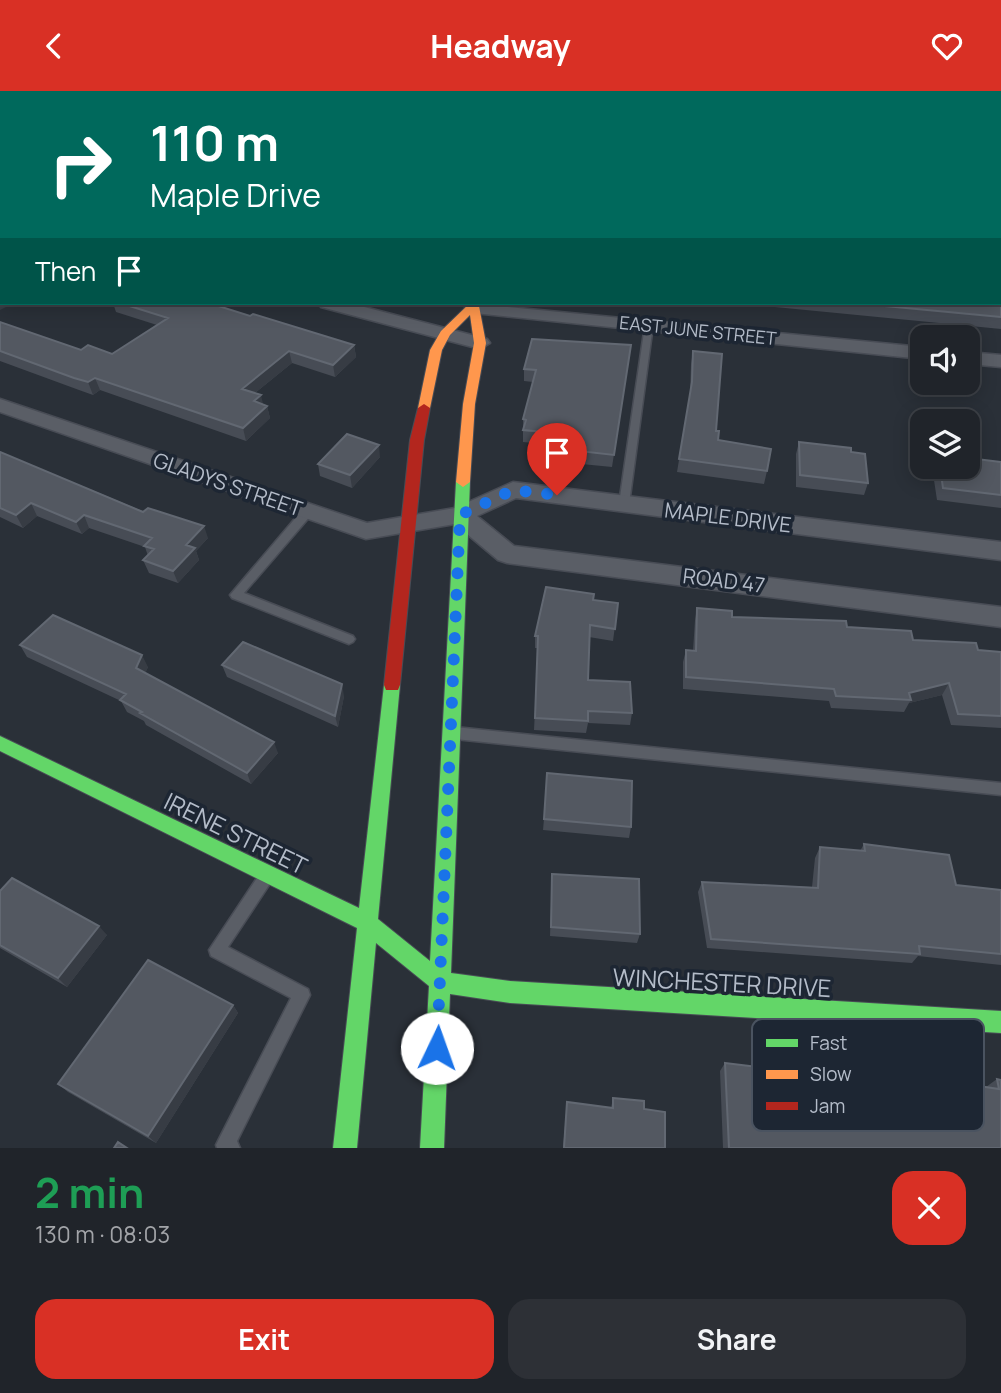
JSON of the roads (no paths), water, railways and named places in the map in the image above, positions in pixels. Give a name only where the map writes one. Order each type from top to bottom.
[{"type":"main road","points":[[345,1148],[408,524],[427,383],[436,350],[445,334],[475,305]]},
{"type":"main road","points":[[432,1148],[460,515],[469,404],[480,343],[475,305]]},
{"type":"main road","name":"IRENE STREET","points":[[0,743],[368,923],[440,982]]},
{"type":"main road","name":"WINCHESTER DRIVE","points":[[440,982],[510,992],[967,1019]]},
{"type":"street","points":[[336,305],[480,343]]},
{"type":"street","name":"EAST JUNE STREET","points":[[475,305],[910,352]]},
{"type":"street","points":[[980,359],[1001,361]]},
{"type":"street","name":"GLADYS STREET","points":[[0,405],[366,531],[460,515]]},
{"type":"street","name":"MAPLE DRIVE","points":[[460,515],[513,490],[1001,551]]},
{"type":"street","name":"ROAD 47","points":[[460,515],[507,554],[1001,617]]},
{"type":"lane","points":[[624,504],[649,325]]},
{"type":"lane","points":[[308,511],[236,595],[349,639]]},
{"type":"lane","points":[[451,732],[1001,789]]},
{"type":"lane","points":[[230,1148],[225,1145],[302,995],[217,950],[268,874]]}]
